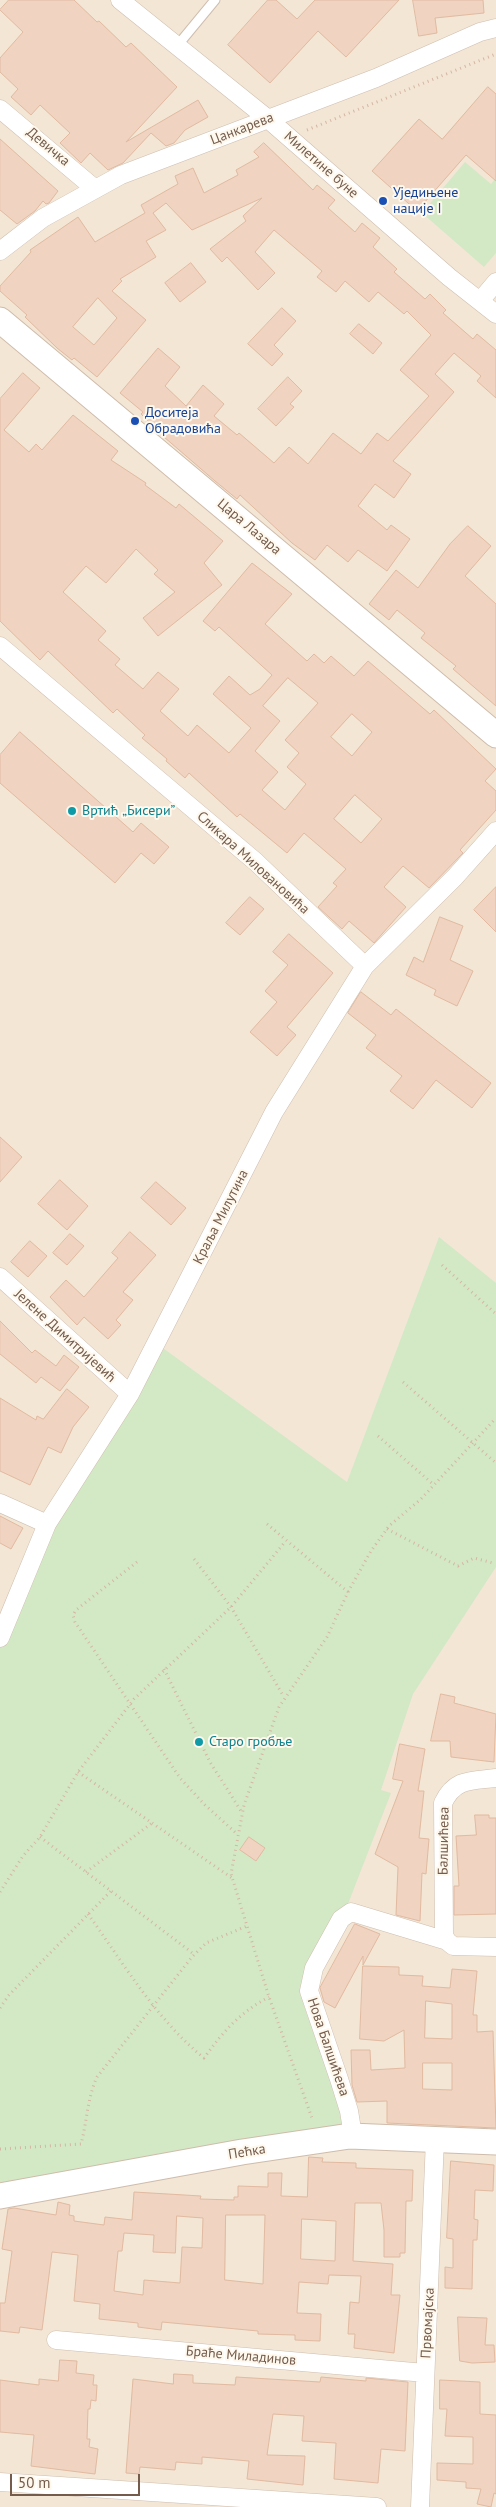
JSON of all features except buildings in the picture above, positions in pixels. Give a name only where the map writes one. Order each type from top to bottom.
[{"type":"main road","name":"Цара Лазара","points":[[0,320],[496,735]]},
{"type":"main road","name":"Пећка","points":[[0,2196],[232,2154],[353,2136],[496,2142]]},
{"type":"street","name":"Милетине буне","points":[[120,0],[268,119],[496,314]]},
{"type":"street","name":"Цанкарева","points":[[0,251],[43,218],[120,175],[376,78],[480,32],[496,28]]},
{"type":"street","name":"Девичка","points":[[0,109],[94,188]]},
{"type":"street","points":[[480,301],[496,282]]},
{"type":"street","name":"Сликара Миловановића","points":[[0,646],[256,862],[365,966]]},
{"type":"street","name":"Краља Милутина","points":[[0,1638],[47,1524],[130,1394],[274,1112],[365,966],[455,877],[496,831]]},
{"type":"street","name":"Јелене Димитријевић","points":[[0,1277],[130,1394]]},
{"type":"street","points":[[0,1503],[47,1524]]},
{"type":"street","name":"Балшићева","points":[[447,1941],[444,1936],[443,1803],[454,1787],[462,1782],[496,1778]]},
{"type":"street","name":"Нова Балшићева","points":[[353,2136],[344,2095],[309,1991],[314,1968],[341,1919],[351,1912],[447,1941],[453,1946],[496,1948]]},
{"type":"street","name":"Првомајска","points":[[420,2507],[435,2139]]},
{"type":"street","name":"Браће Миладинов","points":[[56,2340],[426,2373]]},
{"type":"street","points":[[0,2482],[378,2507]]},
{"type":"lane","points":[[177,46],[215,0]]},
{"type":"path","points":[[299,133],[496,54]]},
{"type":"path","points":[[442,1265],[496,1314]]},
{"type":"path","points":[[402,1382],[496,1463]]},
{"type":"path","points":[[320,2140],[269,1997],[233,1879],[237,1834],[242,1812],[280,1707],[327,1637],[348,1592],[371,1551],[387,1529],[434,1485],[496,1418]]},
{"type":"path","points":[[378,1436],[434,1485]]},
{"type":"path","points":[[267,1524],[348,1592]]},
{"type":"path","points":[[387,1529],[458,1566],[474,1558],[493,1562]]},
{"type":"path","points":[[0,1892],[22,1856],[40,1837],[78,1772],[129,1705],[164,1669],[231,1607],[286,1541]]},
{"type":"path","points":[[194,1559],[231,1607],[285,1698]]},
{"type":"path","points":[[137,1562],[76,1610],[73,1615],[79,1629],[180,1778],[205,1805],[237,1834]]},
{"type":"path","points":[[164,1669],[210,1762],[242,1812]]},
{"type":"path","points":[[78,1772],[233,1879]]},
{"type":"path","points":[[86,1872],[152,1823]]},
{"type":"path","points":[[40,1837],[195,1954]]},
{"type":"path","points":[[0,2008],[8,1995],[111,1891]]},
{"type":"path","points":[[88,1914],[153,2006],[183,2040],[204,2058],[226,2027],[269,1997]]},
{"type":"path","points":[[0,2149],[81,2144],[86,2128],[90,2093],[97,2078],[195,1954],[206,1943],[246,1926]]},
{"type":"shaded area","points":[[0,0],[496,0],[496,2507],[0,2507]]},
{"type":"green space","points":[[465,162],[491,184],[496,178],[496,253],[484,267],[422,213]]},
{"type":"green space","name":"Старо гробље","points":[[439,1237],[496,1283],[496,1567],[413,1694],[381,1790],[391,1793],[341,1922],[303,2003],[350,2136],[0,2196],[0,1638],[47,1524],[156,1343],[347,1482]]},
{"type":"place","name":"Уједињене нације I","points":[[383,201]]},
{"type":"place","name":"Доситеја Обрадовића","points":[[135,421]]},
{"type":"place","name":"Вртић „Бисери”","points":[[72,811]]},
{"type":"place","name":"Старо гробље","points":[[199,1742]]}]
